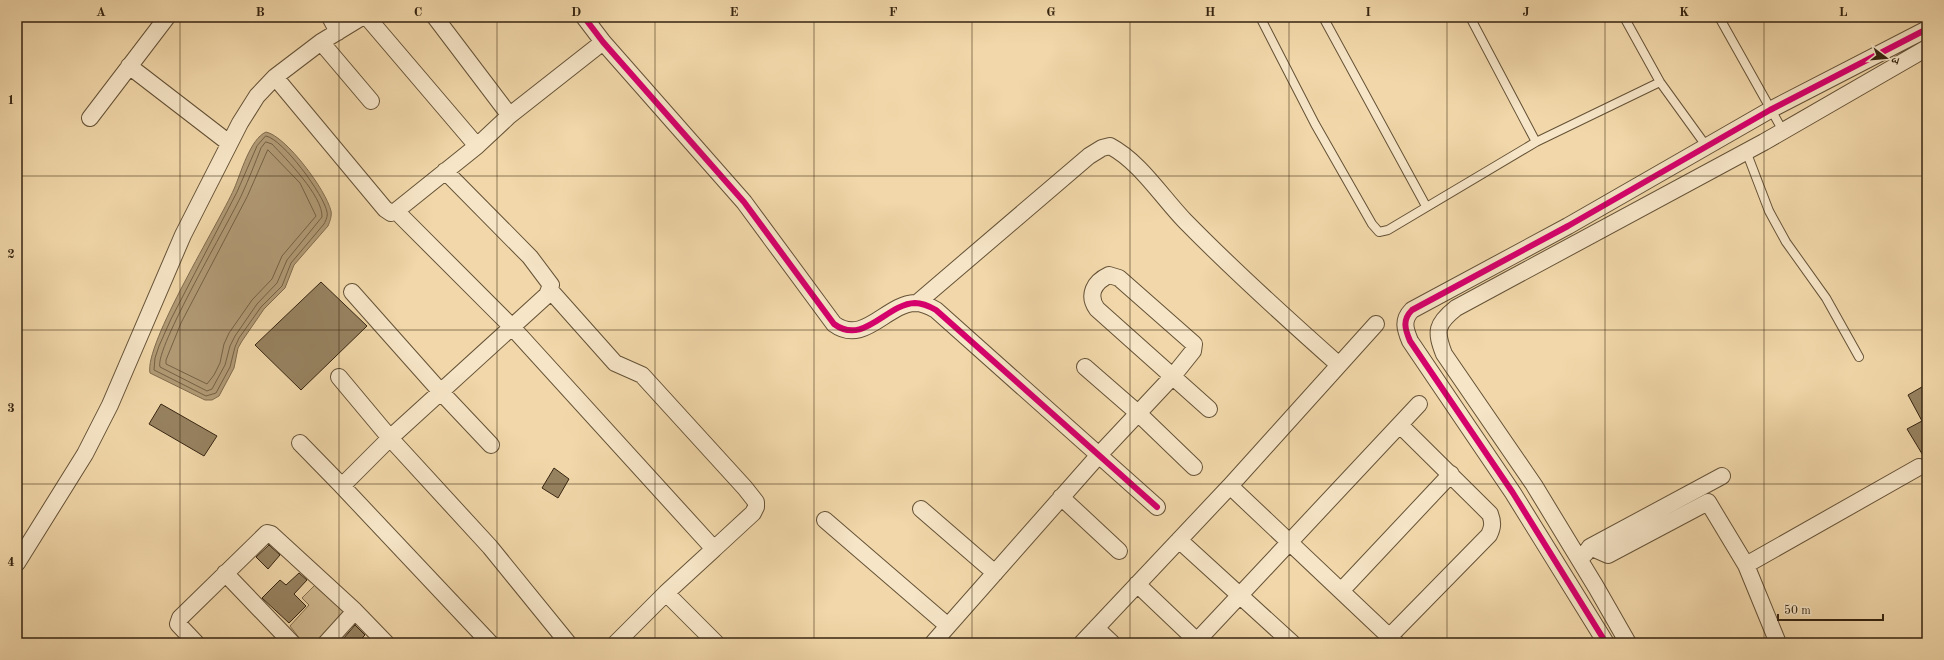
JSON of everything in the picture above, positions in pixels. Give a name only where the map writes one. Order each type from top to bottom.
[{"type":"street","points":[[90,118],[167,17]]},
{"type":"street","points":[[330,17],[338,32]]},
{"type":"street","points":[[17,563],[85,454],[110,405],[183,236],[229,143],[257,96],[275,77],[321,42],[362,17]]},
{"type":"street","points":[[367,17],[477,146]]},
{"type":"street","points":[[435,17],[507,112],[508,116]]},
{"type":"street","points":[[584,17],[603,42],[744,202],[834,324],[842,330],[848,332],[859,330],[909,304],[917,303],[926,305],[936,310],[1157,507]]},
{"type":"street","points":[[1606,643],[1513,492],[1407,334],[1404,323],[1407,315],[1412,310],[1568,226],[1770,110],[1927,29]]},
{"type":"street","points":[[321,42],[371,101]]},
{"type":"street","points":[[275,77],[384,209],[391,213],[396,211],[477,146],[508,116],[603,42]]},
{"type":"street","points":[[1628,643],[1534,485],[1444,354],[1438,340],[1438,329],[1444,318],[1456,308],[1783,131],[1927,48]]},
{"type":"street","points":[[129,66],[229,143]]},
{"type":"street","points":[[917,303],[1089,156],[1102,148],[1110,146],[1118,151],[1140,171],[1185,220],[1279,312],[1339,364]]},
{"type":"street","points":[[1690,156],[1701,175]]},
{"type":"street","points":[[342,486],[390,438],[550,290],[551,285],[549,280],[530,257],[445,171]]},
{"type":"street","points":[[396,211],[511,326],[714,549]]},
{"type":"street","points":[[933,643],[1061,497],[1173,376],[1193,351],[1194,344],[1119,278],[1114,276],[1105,277],[1095,286],[1091,294],[1091,299],[1094,304],[1173,376],[1209,409]]},
{"type":"street","points":[[550,290],[615,363],[642,375],[756,502],[756,507],[753,512],[666,593],[620,642]]},
{"type":"street","points":[[352,292],[440,391],[491,445]]},
{"type":"street","points":[[1082,643],[1230,486],[1376,324]]},
{"type":"street","points":[[1085,367],[1139,414],[1194,467]]},
{"type":"street","points":[[1438,382],[1453,367]]},
{"type":"street","points":[[339,378],[390,438],[490,547],[568,643]]},
{"type":"street","points":[[1137,584],[1197,642],[1419,404]]},
{"type":"street","points":[[1230,486],[1393,640],[1489,535],[1493,528],[1493,521],[1490,514],[1400,425]]},
{"type":"street","points":[[300,443],[490,643]]},
{"type":"street","points":[[1746,565],[1920,467]]},
{"type":"street","points":[[1341,591],[1451,474]]},
{"type":"street","points":[[1561,570],[1580,560],[1590,547],[1722,476]]},
{"type":"street","points":[[1061,497],[1119,551]]},
{"type":"street","points":[[1590,547],[1608,555],[1708,502],[1746,565],[1778,643]]},
{"type":"street","points":[[921,510],[995,573]]},
{"type":"street","points":[[825,520],[948,626]]},
{"type":"street","points":[[196,643],[180,628],[178,621],[264,534],[271,534],[355,611],[386,643]]},
{"type":"street","points":[[1179,540],[1292,643]]},
{"type":"street","points":[[225,573],[292,643]]},
{"type":"street","points":[[666,593],[716,643]]},
{"type":"street","points":[[326,643],[355,611]]},
{"type":"street","points":[[1096,628],[1112,643]]},
{"type":"lane","points":[[1260,17],[1315,124],[1375,229],[1379,232],[1388,230],[1426,206],[1536,142],[1660,82]]},
{"type":"lane","points":[[1324,17],[1426,206]]},
{"type":"lane","points":[[1470,17],[1536,142]]},
{"type":"lane","points":[[1624,17],[1660,82],[1707,147]]},
{"type":"lane","points":[[1719,17],[1783,131]]},
{"type":"lane","points":[[1746,151],[1769,211],[1786,242],[1826,298],[1859,357]]},
{"type":"shaded area","points":[[318,582],[350,610],[319,643],[303,643],[290,626],[309,605],[302,598]]},
{"type":"water","points":[[266,132],[284,143],[314,178],[328,202],[331,211],[331,218],[328,226],[294,265],[285,288],[264,309],[242,341],[238,348],[234,368],[219,396],[212,400],[205,400],[150,373],[151,358],[158,337],[170,311],[234,189],[251,149],[260,136]]},
{"type":"building","points":[[321,282],[367,326],[301,390],[255,345]]},
{"type":"building","points":[[1927,384],[1927,462],[1907,429],[1922,421],[1908,395]]},
{"type":"building","points":[[161,404],[217,436],[204,456],[149,424]]},
{"type":"building","points":[[554,468],[569,479],[558,498],[542,488]]},
{"type":"building","points":[[269,545],[280,555],[268,569],[256,557]]},
{"type":"building","points":[[299,573],[307,580],[294,594],[306,606],[289,623],[262,598],[280,580],[286,585]]},
{"type":"building","points":[[355,625],[365,635],[357,643],[347,643],[343,639]]},
{"type":"waterway","points":[[17,22],[22,17]]},
{"type":"cycle path","points":[[584,17],[603,42],[744,202],[834,324],[845,329],[855,330],[875,322],[904,305],[915,303],[926,305],[936,310],[1157,507]]},
{"type":"cycle path","points":[[1606,643],[1513,493],[1410,341],[1405,325],[1407,317],[1412,310],[1568,226],[1770,110],[1927,29]]}]
